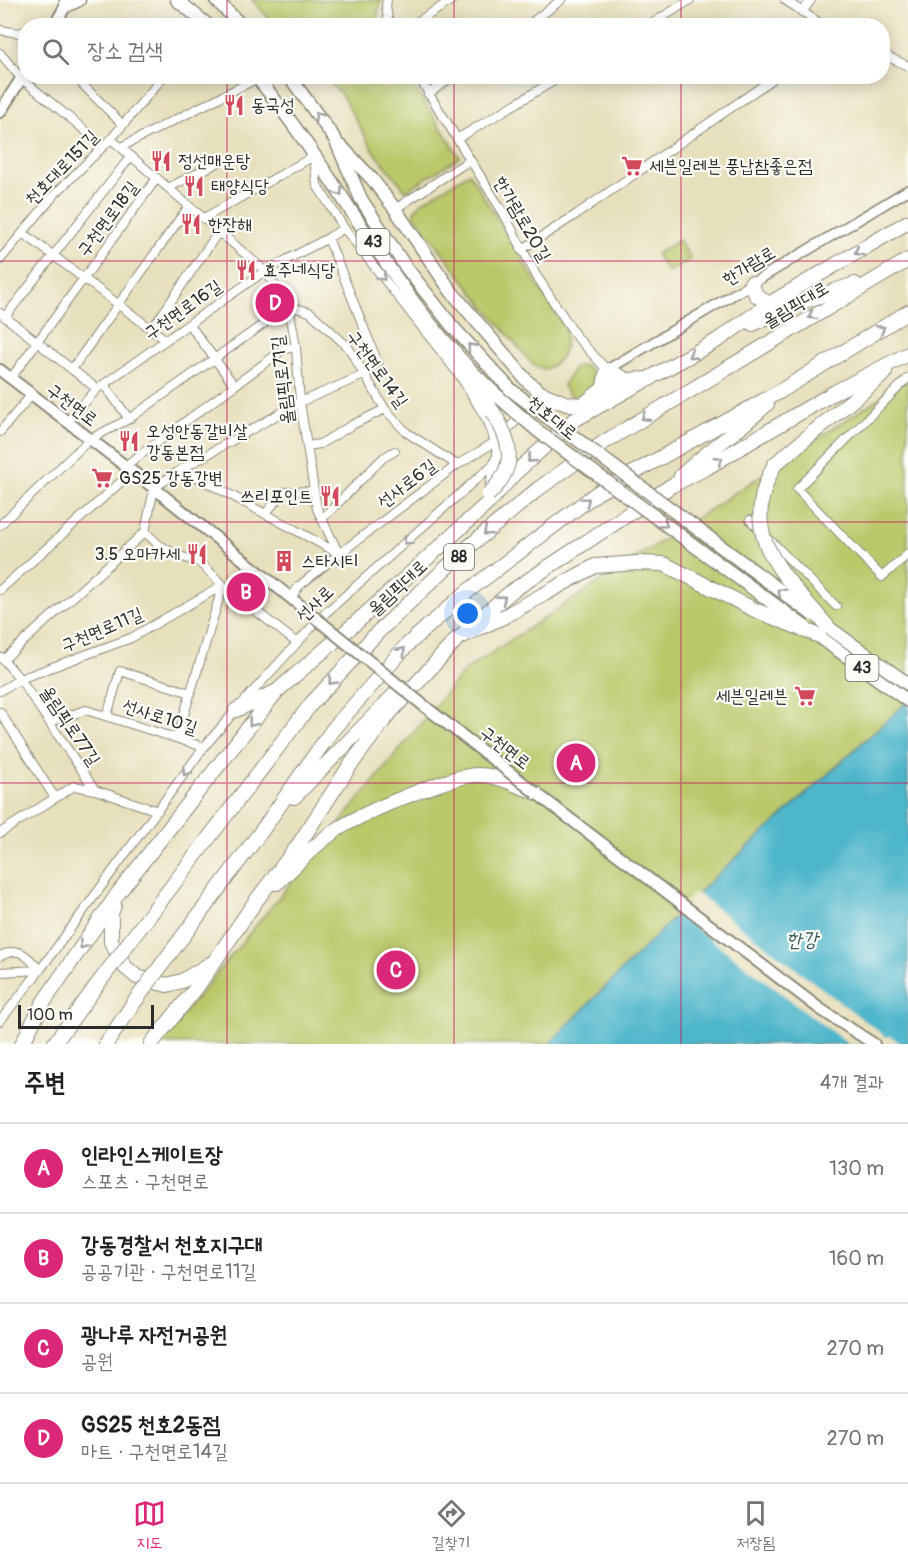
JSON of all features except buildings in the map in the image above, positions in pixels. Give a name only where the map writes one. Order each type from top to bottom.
[{"type":"highway","points":[[21,1044],[44,1003],[120,892],[277,691],[325,648],[348,619],[574,420],[652,379],[718,340],[769,304],[908,222]]},
{"type":"highway","name":"올림픽대로","points":[[54,1044],[310,704],[379,630],[465,550],[538,489],[606,441],[908,260]]},
{"type":"highway","points":[[718,340],[792,305],[880,275]]},
{"type":"highway","points":[[751,283],[756,295],[769,304]]},
{"type":"highway","name":"88","points":[[106,1044],[333,729],[407,645],[468,591],[597,493],[779,392],[908,312]]},
{"type":"highway","points":[[452,349],[505,432],[509,447],[509,460],[505,475],[488,498]]},
{"type":"highway","points":[[828,627],[770,554],[760,523],[759,503],[765,482],[775,464],[907,355]]},
{"type":"highway","points":[[151,1044],[197,987],[255,902],[297,847],[349,767],[388,715],[480,616],[512,591],[671,486],[835,392],[907,355]]},
{"type":"highway","points":[[604,386],[607,370],[625,379]]},
{"type":"highway","points":[[574,420],[583,405],[604,386],[625,379],[652,379]]},
{"type":"highway","points":[[671,486],[702,456],[750,420],[779,392]]},
{"type":"highway","points":[[543,394],[567,404],[583,405]]},
{"type":"highway","points":[[488,498],[498,460]]},
{"type":"highway","points":[[263,829],[429,659],[454,642],[595,566],[664,564],[755,610],[817,635]]},
{"type":"highway","points":[[236,710],[277,691]]},
{"type":"highway","points":[[255,902],[333,832],[350,822],[436,785],[469,775],[480,775],[497,778],[536,792]]},
{"type":"highway","points":[[120,892],[111,914],[111,942],[125,967],[137,976],[167,985],[182,981],[199,972],[217,958]]},
{"type":"main road","points":[[57,18],[67,2],[79,0]]},
{"type":"main road","points":[[177,0],[199,18]]},
{"type":"main road","points":[[222,2],[235,18]]},
{"type":"main road","points":[[0,112],[18,83]]},
{"type":"main road","name":"천호대로","points":[[262,84],[393,272],[452,349],[501,399],[547,438],[908,701]]},
{"type":"main road","name":"천호대로","points":[[295,84],[335,139],[361,199],[405,266],[452,326],[511,390],[828,627],[908,684]]},
{"type":"main road","points":[[335,139],[372,179],[452,291],[528,382],[543,394]]},
{"type":"main road","name":"구천면로","points":[[0,370],[154,488],[423,705],[820,1009],[874,1044]]},
{"type":"street","points":[[387,0],[388,18]]},
{"type":"street","points":[[424,18],[452,0]]},
{"type":"street","points":[[537,18],[561,0]]},
{"type":"street","points":[[661,18],[690,0]]},
{"type":"street","points":[[784,0],[811,18]]},
{"type":"street","points":[[802,12],[811,0]]},
{"type":"street","points":[[0,30],[18,33]]},
{"type":"street","points":[[0,53],[18,70]]},
{"type":"street","points":[[890,58],[908,66]]},
{"type":"street","points":[[33,84],[104,146]]},
{"type":"street","name":"천호대로151길","points":[[82,84],[123,125]]},
{"type":"street","name":"천호대로151길","points":[[0,260],[55,194],[111,139],[157,84]]},
{"type":"street","name":"천호대로","points":[[121,147],[243,84]]},
{"type":"street","name":"한가람로20길","points":[[422,84],[504,214],[522,250],[576,336],[607,370]]},
{"type":"street","points":[[428,94],[442,84]]},
{"type":"street","points":[[457,139],[549,84]]},
{"type":"street","points":[[522,250],[765,84]]},
{"type":"street","name":"올림픽로71길","points":[[111,139],[265,271],[289,306],[296,347],[300,402],[317,509],[339,554]]},
{"type":"street","points":[[129,418],[101,386],[72,369],[2,315],[131,156]]},
{"type":"street","points":[[204,218],[314,156],[317,185],[344,228],[460,376],[488,422],[498,460]]},
{"type":"street","points":[[168,188],[225,159]]},
{"type":"street","points":[[395,209],[470,160]]},
{"type":"street","name":"구천면로18길","points":[[11,378],[157,178]]},
{"type":"street","name":"한가람로","points":[[607,370],[908,190]]},
{"type":"street","points":[[72,369],[189,206]]},
{"type":"street","name":"구천면로16길","points":[[67,422],[101,386],[166,340],[265,271],[344,228]]},
{"type":"street","points":[[152,329],[219,231]]},
{"type":"street","name":"천호대로151길","points":[[23,233],[52,255]]},
{"type":"street","points":[[297,643],[223,585],[199,562],[176,555],[144,532],[154,488],[182,469],[300,402],[364,375],[378,363],[328,238]]},
{"type":"street","name":"구천면로18길","points":[[52,255],[166,340]]},
{"type":"street","points":[[0,525],[90,439],[129,418],[289,306]]},
{"type":"street","name":"구천면로14길","points":[[289,306],[310,312],[348,347],[385,409],[406,432],[457,465]]},
{"type":"street","points":[[189,324],[234,385]]},
{"type":"street","points":[[0,590],[129,469],[234,385],[284,349],[296,347]]},
{"type":"street","points":[[908,378],[797,489],[882,577],[908,554]]},
{"type":"street","points":[[0,432],[32,394]]},
{"type":"street","name":"선사로6길","points":[[291,598],[299,586],[339,554],[457,465],[495,442],[543,394]]},
{"type":"street","name":"올림픽로71길","points":[[307,446],[320,444],[385,409]]},
{"type":"street","points":[[322,519],[383,458],[395,451]]},
{"type":"street","name":"선사로","points":[[0,1021],[204,747],[236,710],[320,618],[498,460]]},
{"type":"street","points":[[182,469],[339,554]]},
{"type":"street","points":[[265,514],[284,492],[314,491]]},
{"type":"street","points":[[750,520],[836,606]]},
{"type":"street","name":"구천면로11길","points":[[2,658],[144,532]]},
{"type":"street","points":[[177,738],[223,585]]},
{"type":"street","name":"구천면로11길","points":[[20,679],[131,638],[223,585]]},
{"type":"street","name":"올림픽로77길","points":[[2,658],[20,679],[95,790]]},
{"type":"street","name":"선사로10길","points":[[107,716],[120,671],[190,693]]},
{"type":"street","name":"올림픽로77길","points":[[0,691],[20,679]]},
{"type":"street","name":"선사로10길","points":[[50,722],[86,710],[204,747]]},
{"type":"street","points":[[0,712],[55,798]]},
{"type":"street","points":[[0,832],[74,786],[95,790],[158,811]]},
{"type":"street","points":[[0,956],[15,950],[23,953],[40,970]]},
{"type":"street","points":[[0,972],[40,970]]},
{"type":"green space","points":[[252,0],[381,0],[377,18],[269,18]]},
{"type":"green space","points":[[331,84],[413,84],[460,157],[406,191],[373,150],[341,94]]},
{"type":"green space","points":[[469,173],[565,329],[563,354],[556,363],[544,370],[532,364],[475,295],[415,216],[414,211],[422,202]]},
{"type":"green space","points":[[679,240],[691,259],[668,273],[656,254]]},
{"type":"green space","points":[[581,365],[594,375],[595,383],[591,391],[579,399],[569,394],[563,385],[574,368]]},
{"type":"green space","points":[[908,379],[908,701],[703,888],[549,1044],[159,1044],[464,671]]},
{"type":"water","name":"한강","points":[[908,701],[908,1044],[549,1044],[703,888]]},
{"type":"pier","points":[[695,892],[886,1037],[891,1036],[901,1044],[848,1044],[675,912]]},
{"type":"place","name":"동국성","points":[[234,105]]},
{"type":"place","name":"정선매운탕","points":[[161,161]]},
{"type":"place","name":"세븐일레븐 풍납참좋은점","points":[[632,166]]},
{"type":"place","name":"태양식당","points":[[194,186]]},
{"type":"place","name":"한잔해","points":[[191,224]]},
{"type":"place","name":"효주네식당","points":[[246,270]]},
{"type":"place","name":"GS25 천호2동점","points":[[275,303]]},
{"type":"place","name":"오성안동갈비살 강동본점","points":[[129,441]]},
{"type":"place","name":"GS25 강동강변","points":[[102,478]]},
{"type":"place","name":"쓰리포인트","points":[[330,496]]},
{"type":"place","name":"3.5 오마카세","points":[[197,554]]},
{"type":"place","name":"스타시티","points":[[284,561]]},
{"type":"place","name":"강동경찰서 천호지구대","points":[[246,592]]},
{"type":"place","name":"세븐일레븐","points":[[805,696]]},
{"type":"place","name":"인라인스케이트장","points":[[576,763]]},
{"type":"place","name":"광나루 자전거공원","points":[[396,970]]}]
